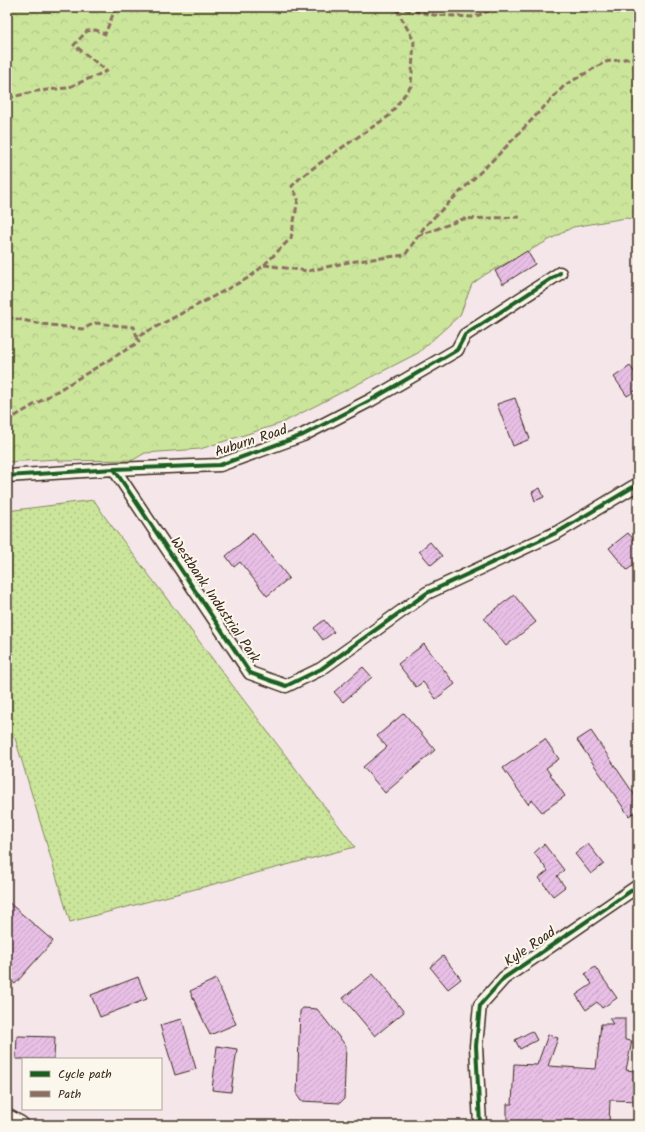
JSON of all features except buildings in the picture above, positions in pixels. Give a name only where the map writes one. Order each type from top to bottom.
[{"type":"street","name":"Auburn Road","points":[[7,476],[114,469],[220,465],[303,435],[371,400],[457,350],[465,335],[560,273]]},
{"type":"street","name":"Westbank Industrial Park","points":[[114,469],[250,673],[286,686],[322,668],[427,593],[558,532],[638,484]]},
{"type":"street","name":"Kyle Road","points":[[480,1125],[476,1046],[480,1005],[504,978],[638,886]]},
{"type":"street","points":[[7,1118],[20,1125]]},
{"type":"green space","points":[[7,7],[638,7],[638,220],[626,218],[573,227],[486,274],[472,284],[460,315],[418,353],[282,423],[200,449],[145,453],[133,460],[59,461],[58,459],[7,462]]},
{"type":"green space","points":[[94,500],[105,517],[355,847],[70,922],[15,738],[7,732],[7,511]]},
{"type":"marked path","points":[[8,98],[37,91],[67,88],[107,71],[74,45],[87,31],[96,30],[105,34],[116,7]]},
{"type":"marked path","points":[[7,421],[139,342],[137,337],[250,277],[291,238],[298,199],[292,186],[301,177],[331,155],[389,116],[411,86],[414,41],[396,8],[391,7]]},
{"type":"marked path","points":[[396,8],[434,15],[474,17],[498,7]]},
{"type":"marked path","points":[[605,7],[638,13]]},
{"type":"marked path","points":[[264,265],[308,271],[349,262],[405,255],[425,226],[501,152],[565,85],[605,62],[638,57]]},
{"type":"marked path","points":[[418,236],[463,219],[520,217]]},
{"type":"marked path","points":[[7,317],[42,324],[83,329],[95,323],[134,327],[137,337]]},
{"type":"cycle path","points":[[7,476],[114,469],[220,465],[303,435],[371,400],[457,350],[465,335],[560,273]]},
{"type":"cycle path","points":[[114,469],[250,673],[286,686],[321,669],[427,593],[558,532],[638,484]]},
{"type":"cycle path","points":[[480,1125],[476,1046],[480,1005],[504,978],[638,886]]}]
